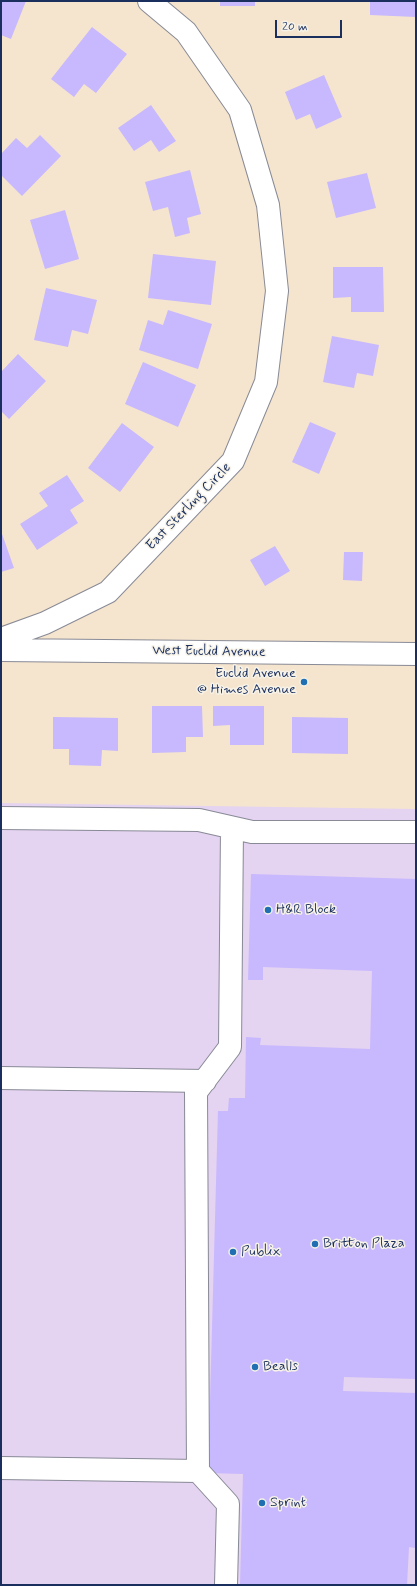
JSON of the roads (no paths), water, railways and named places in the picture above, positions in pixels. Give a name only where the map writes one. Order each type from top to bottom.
[{"type":"street","name":"East Sterling Circle","points":[[1,639],[44,623],[108,592],[233,461],[266,382],[277,291],[268,204],[240,110],[186,32],[149,1]]},
{"type":"street","name":"West Euclid Avenue","points":[[1,650],[416,654]]},
{"type":"street","points":[[1,818],[199,820],[252,832],[416,832]]},
{"type":"street","points":[[226,1585],[228,1504],[198,1471],[196,1092],[230,1047],[232,828]]},
{"type":"street","points":[[1,1078],[205,1080]]},
{"type":"street","points":[[1,1468],[198,1471]]},
{"type":"place","name":"Euclid Avenue @ Himes Avenue","points":[[304,682]]},
{"type":"place","name":"H&R Block","points":[[268,910]]},
{"type":"place","name":"Britton Plaza","points":[[315,1244]]},
{"type":"place","name":"Publix","points":[[233,1252]]},
{"type":"place","name":"Bealls","points":[[255,1367]]},
{"type":"place","name":"Sprint","points":[[262,1503]]}]
